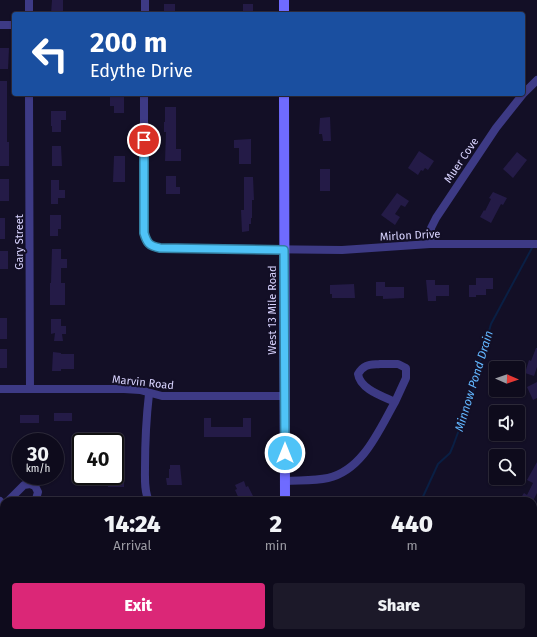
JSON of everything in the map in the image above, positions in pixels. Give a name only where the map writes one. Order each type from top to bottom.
[{"type":"street","points":[[29,0],[29,12]]},
{"type":"street","points":[[145,0],[145,12]]},
{"type":"street","points":[[284,0],[284,12]]},
{"type":"street","points":[[0,25],[12,25]]},
{"type":"street","name":"Muer Cove","points":[[525,92],[537,80]]},
{"type":"street","name":"Gary Street","points":[[30,96],[30,389]]},
{"type":"street","name":"Mirlon Drive","points":[[144,96],[144,233],[147,242],[152,247],[342,250],[430,244],[537,244]]},
{"type":"street","name":"West 13 Mile Road","points":[[284,96],[285,497]]},
{"type":"street","name":"Muer Cove","points":[[430,244],[431,228],[436,218],[496,128],[521,96]]},
{"type":"street","points":[[285,481],[327,478],[345,472],[359,459],[370,444],[395,402],[406,378],[406,368],[398,364],[380,364],[362,368],[358,374],[359,380],[363,384],[395,402]]},
{"type":"street","name":"Marvin Road","points":[[0,389],[124,389],[140,390],[149,394],[162,396],[285,396]]},
{"type":"street","points":[[147,497],[145,478],[145,429],[149,394]]},
{"type":"street","points":[[12,497],[24,486],[30,484],[35,486],[38,492],[37,497]]},
{"type":"building","points":[[52,0],[63,0],[63,12],[51,12]]},
{"type":"building","points":[[164,4],[175,4],[175,12],[164,12]]},
{"type":"building","points":[[243,4],[253,4],[253,12],[243,12]]},
{"type":"building","points":[[0,48],[9,48],[8,69],[0,69]]},
{"type":"building","points":[[0,81],[7,81],[7,142],[9,142],[9,166],[0,166]]},
{"type":"building","points":[[124,96],[124,113],[114,113],[114,106],[110,106],[110,97]]},
{"type":"building","points":[[165,107],[176,107],[176,149],[181,149],[181,161],[165,161]]},
{"type":"building","points":[[51,111],[66,111],[66,120],[61,120],[61,132],[52,132]]},
{"type":"building","points":[[330,117],[331,141],[323,141],[322,134],[319,134],[320,118]]},
{"type":"building","points":[[251,139],[251,164],[239,164],[239,148],[234,148],[234,140]]},
{"type":"building","points":[[52,146],[61,146],[62,166],[52,166]]},
{"type":"building","points":[[419,151],[434,161],[428,170],[425,168],[423,171],[421,170],[418,175],[408,168]]},
{"type":"building","points":[[517,152],[527,160],[513,178],[503,169]]},
{"type":"building","points":[[114,156],[125,156],[125,182],[113,182]]},
{"type":"building","points":[[320,169],[330,169],[330,191],[320,191]]},
{"type":"building","points":[[166,176],[176,176],[176,187],[180,187],[180,194],[166,194]]},
{"type":"building","points":[[244,177],[253,177],[254,200],[252,200],[252,218],[251,224],[249,224],[249,231],[242,232],[241,210],[244,210]]},
{"type":"building","points":[[0,179],[9,179],[9,201],[0,201]]},
{"type":"building","points":[[51,180],[59,180],[59,190],[65,190],[65,198],[58,198],[58,204],[51,204]]},
{"type":"building","points":[[493,192],[507,198],[503,205],[501,204],[491,223],[480,217],[484,210],[485,211],[491,199],[489,198]]},
{"type":"building","points":[[397,193],[409,201],[405,207],[401,205],[395,214],[400,217],[395,225],[381,215]]},
{"type":"building","points":[[50,215],[61,215],[61,229],[58,229],[58,236],[50,236]]},
{"type":"building","points":[[0,218],[5,218],[5,239],[0,239]]},
{"type":"building","points":[[52,249],[61,249],[61,259],[67,259],[67,268],[61,268],[61,283],[65,283],[65,305],[50,305]]},
{"type":"building","points":[[0,251],[8,251],[8,269],[0,269]]},
{"type":"building","points":[[476,278],[493,278],[493,289],[486,289],[486,295],[469,297],[469,285],[476,285]]},
{"type":"building","points":[[426,280],[435,280],[435,285],[449,285],[449,296],[436,296],[436,301],[428,301]]},
{"type":"building","points":[[376,282],[385,282],[385,287],[404,287],[404,298],[383,299],[383,296],[376,296]]},
{"type":"building","points":[[354,284],[355,298],[332,298],[332,294],[330,294],[330,285]]},
{"type":"building","points":[[0,318],[7,318],[7,339],[0,339]]},
{"type":"building","points":[[51,319],[61,319],[61,326],[66,326],[66,334],[62,334],[63,341],[54,341],[55,333],[51,334]]},
{"type":"building","points":[[537,348],[537,367],[534,376],[525,373],[529,360],[531,361]]},
{"type":"building","points":[[0,349],[7,349],[7,368],[0,368]]},
{"type":"building","points":[[53,352],[61,354],[74,354],[74,369],[52,371]]},
{"type":"building","points":[[537,382],[537,398],[533,400],[527,387]]},
{"type":"building","points":[[54,413],[72,413],[72,421],[54,421]]},
{"type":"building","points":[[20,415],[39,415],[39,423],[20,423]]},
{"type":"building","points":[[204,418],[211,418],[211,427],[243,427],[243,418],[251,418],[251,437],[204,437]]},
{"type":"building","points":[[537,462],[537,493],[535,497],[522,497],[524,493],[527,495],[533,483],[527,480]]},
{"type":"building","points":[[170,465],[180,465],[182,485],[167,485],[166,478],[169,478]]},
{"type":"building","points":[[244,481],[253,497],[238,497],[235,490],[237,489],[235,485]]},
{"type":"building","points":[[108,485],[124,485],[124,487],[108,487]]},
{"type":"waterway","name":"Minnow Pond Drain","points":[[423,497],[438,464],[450,453],[473,392],[476,375],[491,324],[533,246]]},
{"type":"route","points":[[144,140],[144,233],[147,242],[152,247],[284,250],[285,453]]}]
